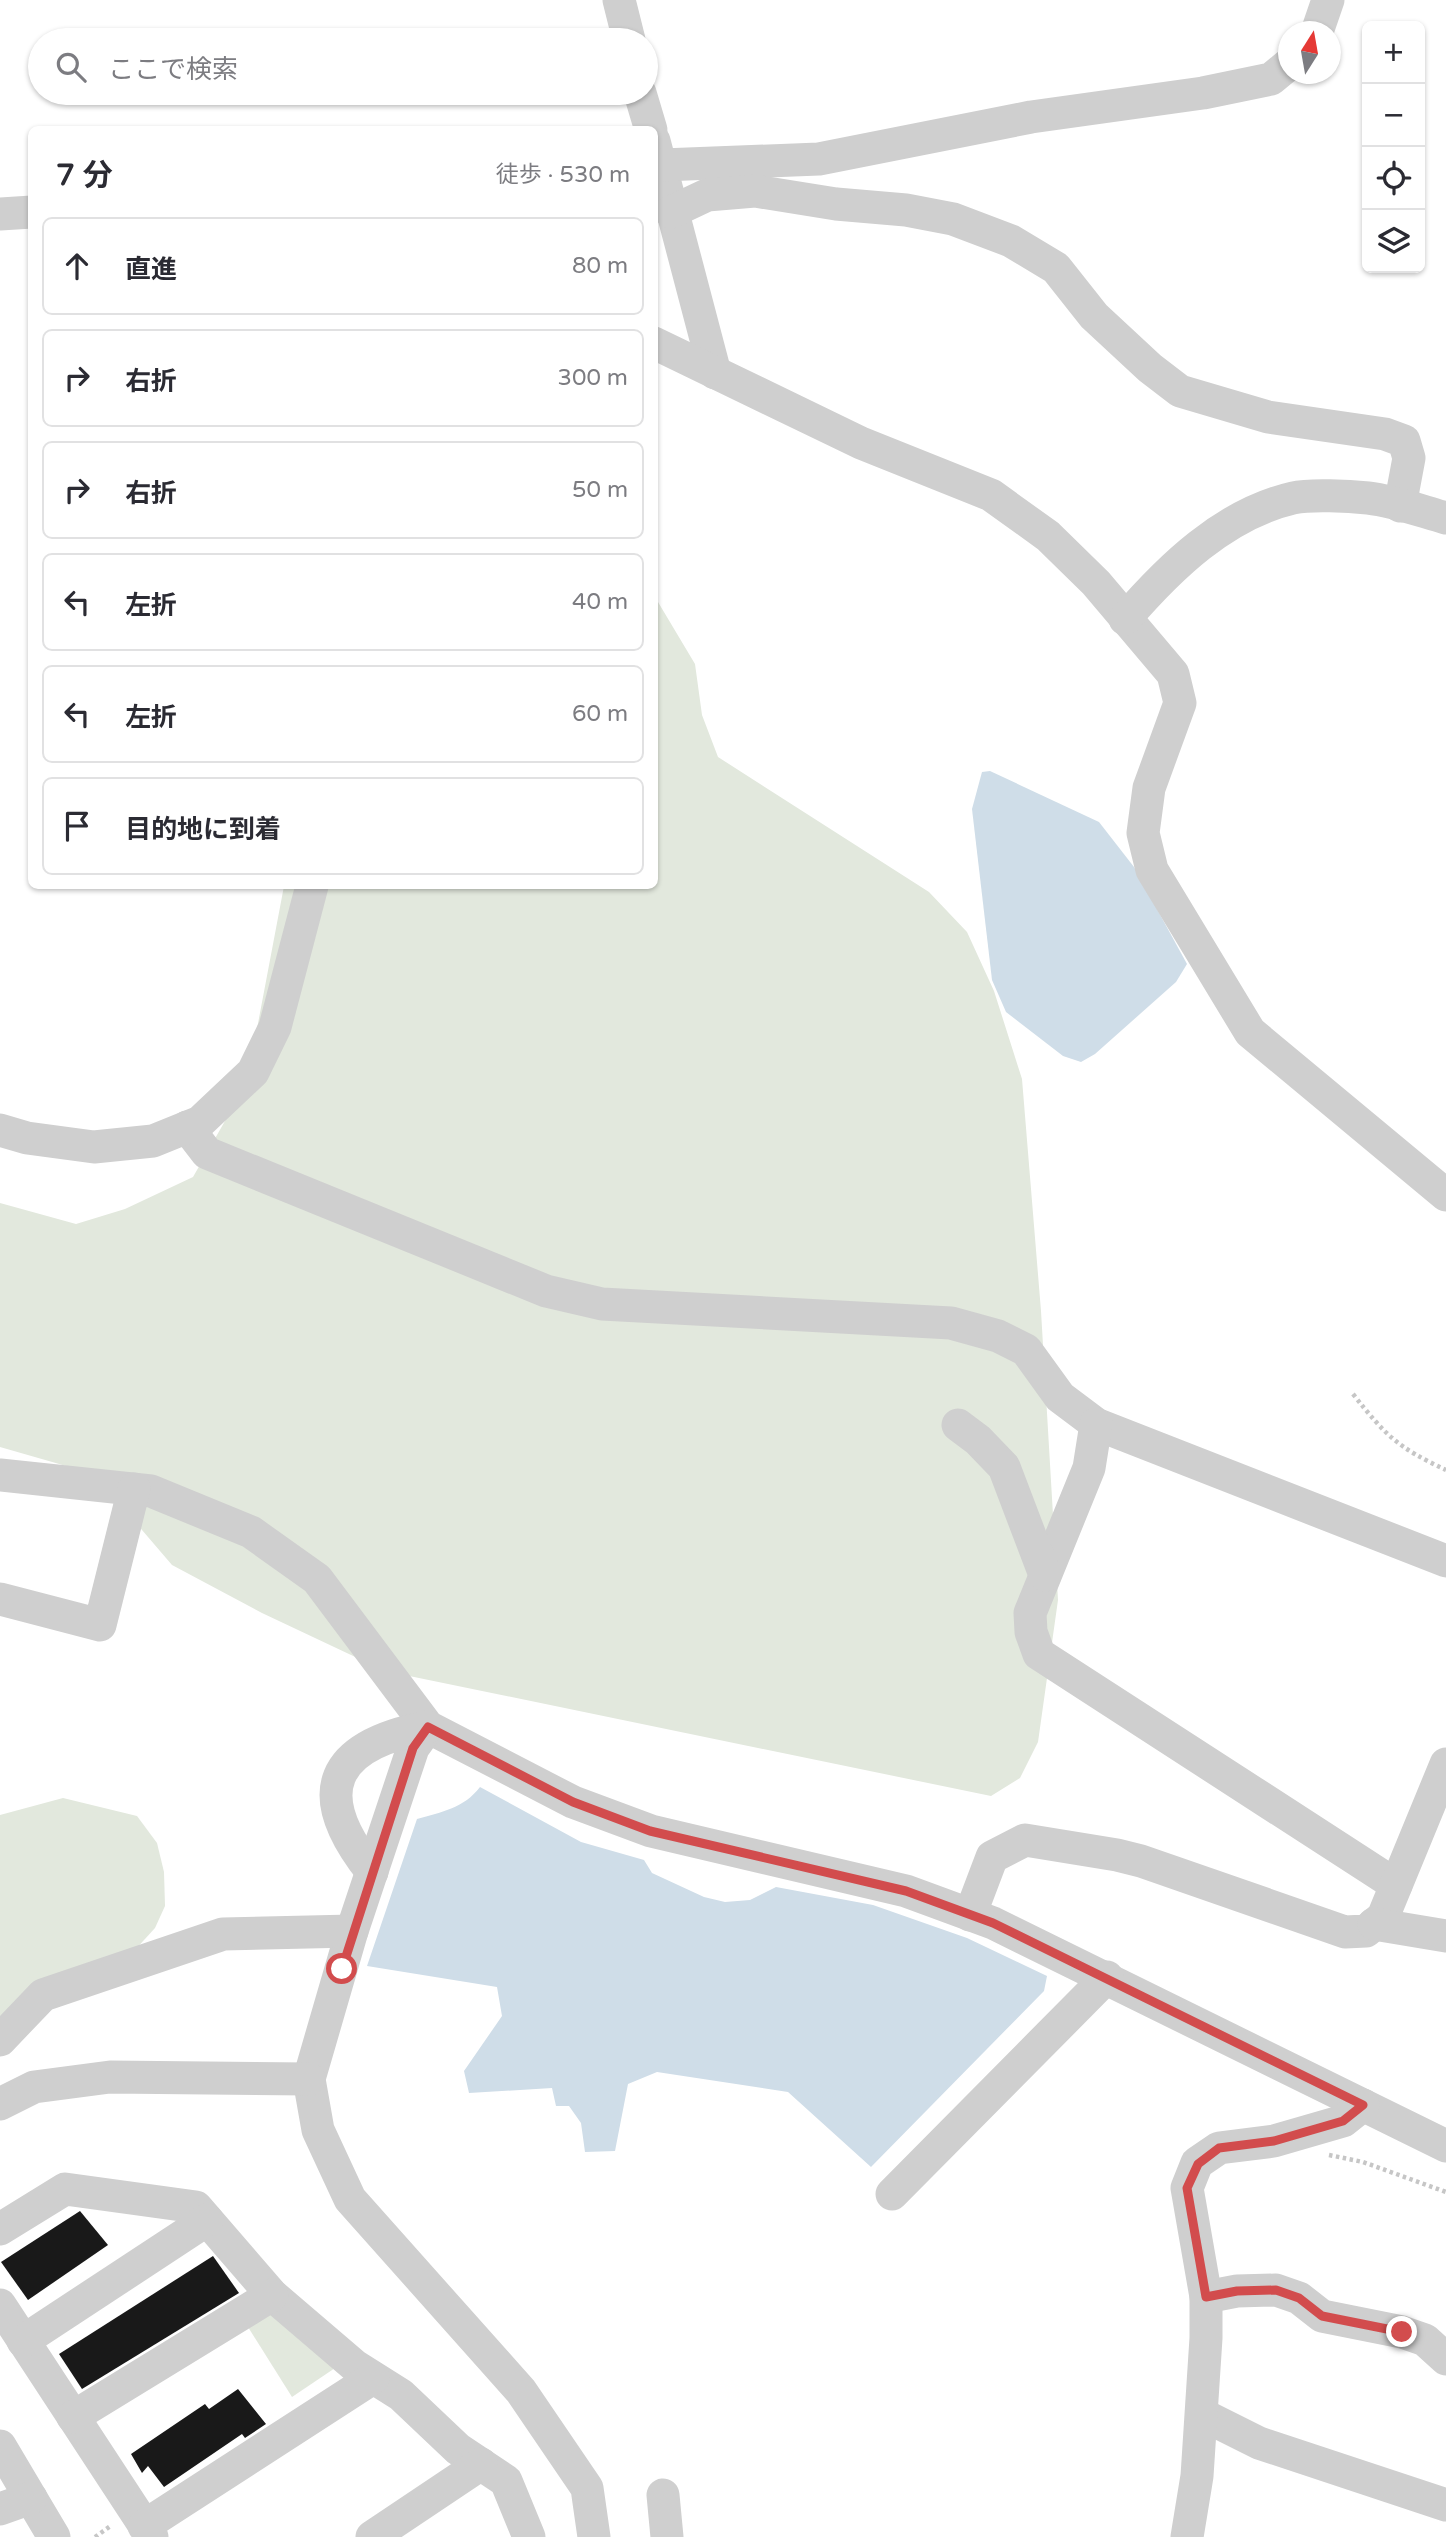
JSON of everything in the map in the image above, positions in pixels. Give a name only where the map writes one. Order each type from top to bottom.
[{"type":"street","points":[[619,0],[626,28]]},
{"type":"street","points":[[1321,21],[1328,0]]},
{"type":"street","points":[[715,373],[671,212],[658,153],[820,159],[1031,117],[1203,93],[1271,79],[1278,74]]},
{"type":"street","points":[[644,105],[650,126]]},
{"type":"street","points":[[671,212],[707,195],[755,191],[836,204],[918,212],[953,219],[1011,241],[1056,268],[1094,316],[1150,368],[1180,391],[1268,417],[1385,434],[1404,441],[1409,458],[1400,506]]},
{"type":"street","points":[[658,345],[861,443],[991,495],[1048,536],[1096,583],[1173,674],[1180,703],[1149,788],[1143,833],[1152,870],[1250,1032],[1446,1195]]},
{"type":"street","points":[[1125,619],[1158,581],[1201,545],[1248,516],[1293,498],[1368,498],[1446,517]]},
{"type":"street","points":[[0,1130],[27,1138],[94,1147],[153,1141],[200,1122],[253,1072],[275,1027],[311,889]]},
{"type":"street","points":[[187,1127],[207,1153],[546,1291],[602,1304],[951,1323],[999,1336],[1026,1350],[1060,1397],[1096,1424],[1446,1561]]},
{"type":"street","points":[[1096,1424],[1089,1468],[1030,1613],[1031,1632],[1039,1654],[1396,1885]]},
{"type":"street","points":[[958,1425],[978,1440],[1004,1467],[1045,1575]]},
{"type":"street","points":[[0,1475],[150,1491],[251,1532],[317,1579],[428,1727],[573,1802],[650,1831],[893,1888],[970,1915],[1107,1977],[1446,2146]]},
{"type":"street","points":[[0,1599],[100,1625],[134,1489]]},
{"type":"street","points":[[428,1727],[413,1748],[352,1931],[309,2079],[318,2130],[350,2199],[521,2391],[587,2488],[594,2537]]},
{"type":"street","points":[[372,1872],[356,1852],[336,1809],[335,1789],[342,1767],[359,1750],[396,1733],[428,1727]]},
{"type":"street","points":[[970,1915],[992,1857],[1025,1840],[1141,1861],[1345,1933],[1366,1931],[1383,1917],[1396,1885],[1434,1828],[1446,1764]]},
{"type":"street","points":[[1374,1924],[1446,1936]]},
{"type":"street","points":[[0,2040],[43,1995],[223,1934],[352,1931]]},
{"type":"street","points":[[892,2194],[1107,1977]]},
{"type":"street","points":[[0,2104],[34,2087],[110,2077],[309,2079]]},
{"type":"street","points":[[1187,2537],[1203,2415],[1206,2297],[1187,2188],[1198,2164],[1219,2148],[1274,2141],[1343,2121],[1363,2105]]},
{"type":"street","points":[[0,2229],[65,2189],[196,2207],[272,2295],[355,2366],[401,2395],[458,2449],[506,2481],[530,2537]]},
{"type":"street","points":[[23,2341],[207,2220]]},
{"type":"street","points":[[1206,2297],[1237,2291],[1276,2290],[1299,2298],[1322,2316],[1402,2332],[1425,2340],[1446,2359]]},
{"type":"street","points":[[73,2417],[272,2295]]},
{"type":"street","points":[[2,2311],[148,2531],[373,2378]]},
{"type":"street","points":[[1203,2415],[1259,2443],[1446,2505]]},
{"type":"street","points":[[0,2446],[54,2537]]},
{"type":"street","points":[[372,2537],[481,2464]]},
{"type":"street","points":[[663,2495],[667,2537]]},
{"type":"street","points":[[0,2509],[31,2498]]},
{"type":"path","points":[[1353,1394],[1380,1429],[1405,1451],[1446,1470]]},
{"type":"path","points":[[1321,2153],[1363,2162],[1446,2192]]},
{"type":"shaded area","points":[[658,602],[695,664],[702,715],[718,757],[929,892],[967,932],[994,991],[1022,1079],[1041,1311],[1058,1600],[1038,1742],[1020,1778],[991,1796],[385,1671],[262,1613],[172,1565],[94,1474],[0,1447],[0,1203],[76,1224],[125,1209],[193,1177],[233,1107],[256,1034],[283,889],[658,889]]},
{"type":"shaded area","points":[[990,771],[1099,822],[1134,867],[1187,964],[1176,982],[1095,1054],[1081,1062],[1063,1056],[1006,1012],[992,980],[972,809],[982,772]]},
{"type":"shaded area","points":[[480,1787],[581,1842],[644,1860],[652,1873],[704,1897],[725,1902],[750,1900],[776,1887],[873,1905],[967,1938],[1047,1976],[1044,1991],[871,2167],[788,2092],[657,2072],[628,2084],[615,2151],[585,2152],[581,2123],[569,2106],[556,2106],[552,2088],[469,2093],[464,2071],[502,2016],[497,1987],[367,1966],[417,1819],[460,1805]]},
{"type":"shaded area","points":[[63,1798],[137,1816],[157,1843],[164,1872],[165,1906],[155,1928],[123,1963],[0,2039],[0,1815]]},
{"type":"shaded area","points":[[266,2314],[278,2316],[341,2364],[292,2397],[248,2327]]},
{"type":"building","points":[[80,2211],[108,2245],[28,2300],[1,2262]]},
{"type":"building","points":[[213,2256],[239,2293],[82,2389],[59,2354]]},
{"type":"building","points":[[238,2389],[266,2424],[245,2438],[242,2434],[164,2487],[148,2466],[142,2473],[131,2454],[205,2404],[209,2409]]},
{"type":"route","points":[[342,1969],[352,1931],[413,1748],[428,1727],[573,1802],[650,1831],[906,1891],[993,1923],[1363,2105],[1343,2121],[1274,2141],[1219,2148],[1198,2164],[1187,2188],[1206,2297],[1237,2291],[1276,2290],[1299,2298],[1322,2316],[1402,2332]]}]
